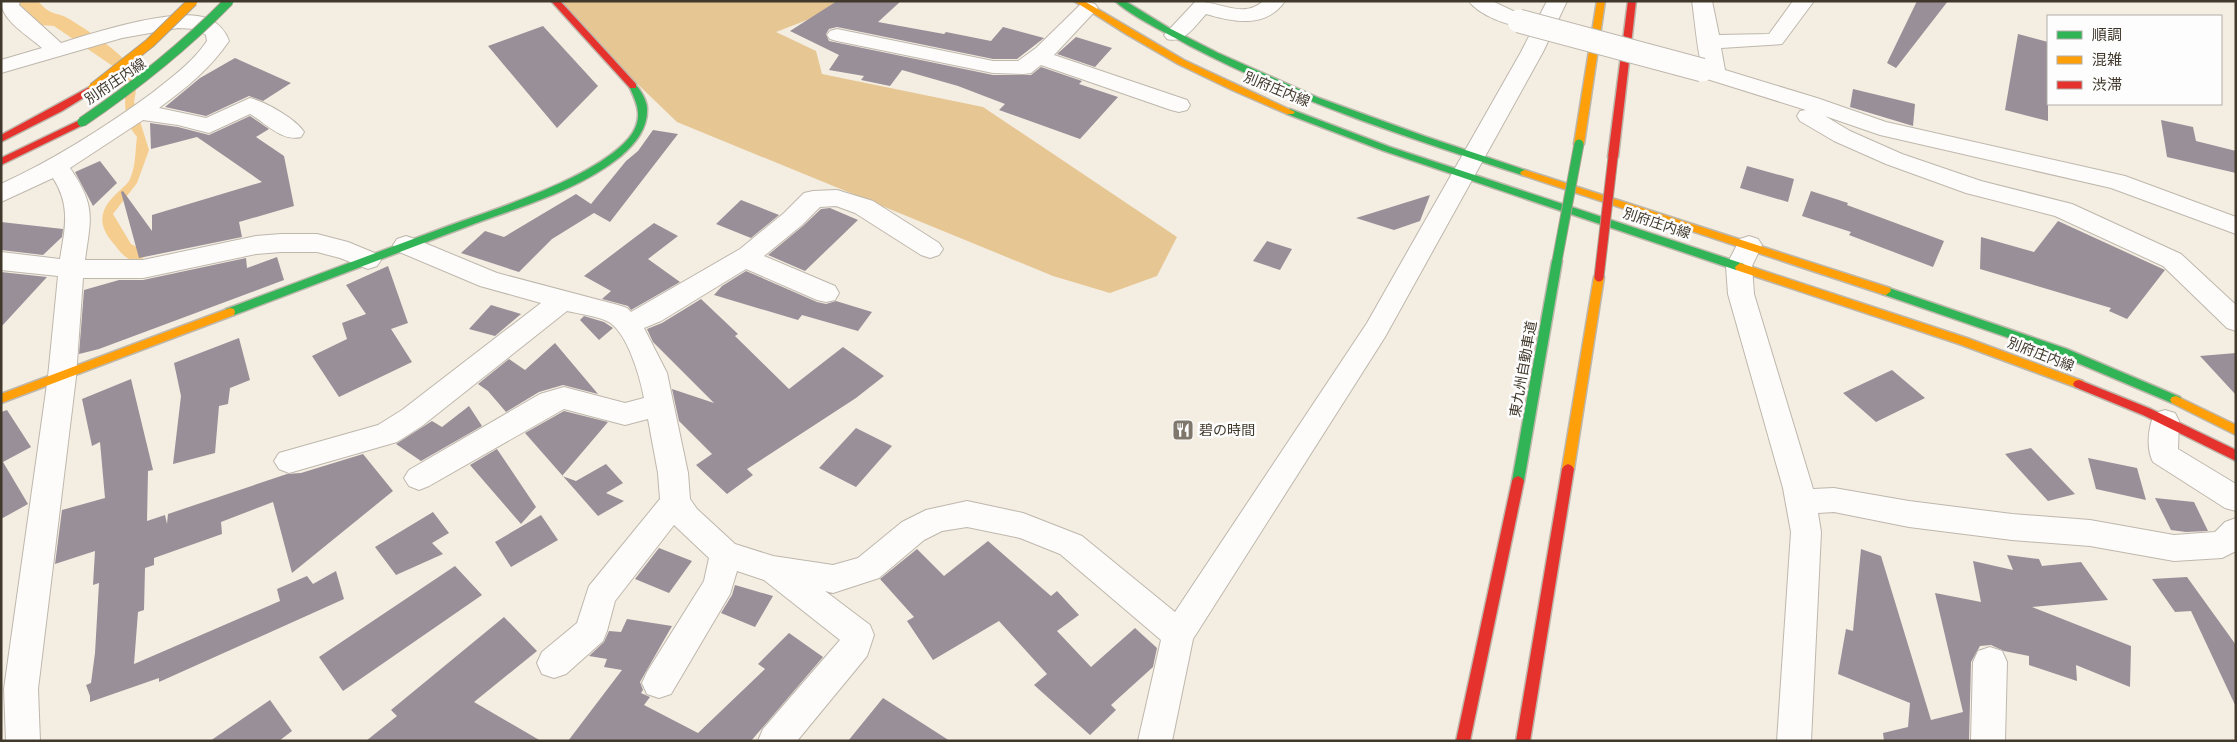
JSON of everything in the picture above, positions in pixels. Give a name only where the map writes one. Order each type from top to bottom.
[{"type":"main road","name":"別府庄内線","points":[[1,139],[59,109],[93,88],[150,43],[192,1]]},
{"type":"main road","name":"別府庄内線","points":[[1,162],[82,122],[154,74],[183,49],[229,1]]},
{"type":"main road","points":[[1,399],[503,209],[594,171],[620,153],[636,134],[644,114],[644,103],[640,94],[555,1]]},
{"type":"main road","name":"別府庄内線","points":[[1120,1],[1174,35],[1226,62],[1470,166],[1744,255],[2039,344],[2157,392],[2236,430]]},
{"type":"main road","name":"東九州自動車道","points":[[1463,741],[1513,508],[1579,144],[1601,1]]},
{"type":"main road","points":[[1523,741],[1560,525],[1599,277],[1632,1]]},
{"type":"main road","name":"別府庄内線","points":[[1083,5],[1172,59],[1213,79],[1383,148],[1470,166],[1744,255],[2061,377],[2165,421],[2236,456]]},
{"type":"street","points":[[10,1],[9,5],[19,20],[44,36],[57,51]]},
{"type":"street","points":[[1174,35],[1202,6],[1223,12],[1251,16],[1266,12],[1275,1]]},
{"type":"street","points":[[1479,1],[1485,6],[1519,21],[1708,72],[1809,103],[1880,128],[2117,182],[2236,226]]},
{"type":"street","points":[[1155,741],[1178,635],[1376,330],[1470,166],[1532,52],[1557,1]]},
{"type":"street","points":[[1702,1],[1708,42],[1708,72],[1728,91],[1806,115],[1842,136],[1894,159],[1974,187],[2063,210],[2163,255],[2172,260],[2236,321]]},
{"type":"street","points":[[1708,42],[1775,40],[1804,1]]},
{"type":"street","points":[[837,35],[993,67],[1024,68],[1039,57],[1083,5]]},
{"type":"street","points":[[1,67],[119,32],[178,22],[201,23],[214,32],[218,41],[209,56],[141,113],[105,138],[57,166],[1,194]]},
{"type":"street","points":[[1039,57],[1180,105]]},
{"type":"street","points":[[141,113],[178,118],[209,126],[250,105],[293,132]]},
{"type":"street","points":[[24,741],[21,688],[62,377],[71,269],[79,216],[73,190],[57,166]]},
{"type":"street","points":[[627,325],[652,314],[742,258],[793,219],[813,199],[837,198],[864,207],[930,249]]},
{"type":"street","points":[[1,262],[71,269],[143,269],[256,245],[281,242],[317,243],[348,251],[368,260]]},
{"type":"street","points":[[406,245],[489,280],[618,315],[632,330],[653,373],[673,473],[675,502],[686,518],[725,554],[773,570],[833,579],[868,568],[913,531],[937,519],[966,514],[1023,526],[1071,545],[1178,635]]},
{"type":"street","points":[[1744,255],[1741,294],[1798,488],[1806,532],[1794,741]]},
{"type":"street","points":[[742,258],[826,293]]},
{"type":"street","points":[[289,461],[387,434],[412,418],[562,301]]},
{"type":"street","points":[[419,478],[550,402],[564,398],[626,414],[659,405]]},
{"type":"street","points":[[2165,421],[2163,454],[2236,499]]},
{"type":"street","points":[[1800,502],[1834,500],[1909,514],[2012,527],[2090,532],[2174,548],[2222,546],[2236,531]]},
{"type":"street","points":[[554,663],[591,631],[600,596],[618,571],[675,502]]},
{"type":"street","points":[[659,683],[719,584],[725,554]]},
{"type":"street","points":[[773,570],[858,636],[856,646],[775,741]]},
{"type":"street","points":[[1988,741],[1990,662]]},
{"type":"shaded area","points":[[16,1],[38,1],[50,12],[71,20],[115,51],[136,73],[134,102],[149,150],[137,183],[113,214],[131,244],[146,252],[144,257],[138,262],[130,260],[122,253],[105,230],[102,218],[111,199],[129,181],[135,158],[137,137],[127,119],[125,87],[120,71],[54,26],[39,25],[20,11]]},
{"type":"shaded area","points":[[551,1],[840,1],[846,5],[776,32],[816,51],[822,74],[983,107],[1177,237],[1157,276],[1110,293],[1053,276],[677,122]]},
{"type":"building","points":[[837,1],[901,1],[878,22],[944,34],[946,32],[991,41],[1003,27],[1044,38],[1017,59],[993,59],[837,27],[829,29],[826,34],[829,41],[993,75],[1031,75],[1041,67],[1082,81],[1079,84],[1118,97],[1080,139],[999,110],[1005,104],[958,86],[902,70],[890,86],[861,80],[864,76],[829,70],[839,55],[790,31]]},
{"type":"building","points":[[1917,1],[1948,1],[1896,68],[1887,63]]},
{"type":"building","points":[[543,26],[598,86],[557,128],[488,46]]},
{"type":"building","points":[[2018,34],[2047,42],[2048,121],[2005,110]]},
{"type":"building","points":[[1076,37],[1112,48],[1095,67],[1057,54]]},
{"type":"building","points":[[235,58],[291,83],[263,101],[249,96],[206,116],[165,107],[200,78]]},
{"type":"building","points":[[1853,89],[1915,104],[1913,126],[1850,107]]},
{"type":"building","points":[[250,116],[269,129],[256,137],[284,156],[294,206],[239,222],[242,237],[139,258],[121,192],[123,191],[152,231],[152,215],[262,182],[197,137],[151,149],[150,123],[178,127],[209,135]]},
{"type":"building","points":[[2161,120],[2193,127],[2196,141],[2236,151],[2236,173],[2167,157]]},
{"type":"building","points":[[653,130],[678,134],[610,222],[594,213],[552,239],[519,272],[461,253],[485,231],[504,237],[576,194],[591,204],[626,161],[638,151]]},
{"type":"building","points":[[100,161],[117,183],[93,206],[75,172]]},
{"type":"building","points":[[1747,166],[1794,179],[1788,202],[1740,188]]},
{"type":"building","points":[[1811,191],[1848,203],[1847,205],[1944,241],[1933,267],[1849,235],[1851,232],[1802,216]]},
{"type":"building","points":[[1430,195],[1420,221],[1394,230],[1356,218]]},
{"type":"building","points":[[741,200],[779,215],[751,238],[716,224]]},
{"type":"building","points":[[830,208],[858,220],[805,271],[768,255],[821,209]]},
{"type":"building","points":[[2058,221],[2165,270],[2127,319],[2109,311],[2111,308],[1980,269],[1981,237],[2034,252]]},
{"type":"building","points":[[1,222],[63,229],[62,237],[43,255],[1,250]]},
{"type":"building","points":[[654,223],[678,236],[648,259],[680,282],[631,310],[628,306],[602,299],[611,291],[584,276]]},
{"type":"building","points":[[1267,241],[1292,249],[1280,270],[1253,261]]},
{"type":"building","points":[[277,257],[284,280],[99,349],[79,354],[84,290],[119,280],[143,280],[246,258],[247,268]]},
{"type":"building","points":[[388,266],[408,323],[391,329],[412,362],[339,397],[312,356],[347,339],[342,323],[366,314],[346,285]]},
{"type":"building","points":[[746,271],[817,302],[826,304],[836,301],[872,312],[858,331],[802,315],[798,320],[714,295],[722,286]]},
{"type":"building","points":[[1,272],[47,277],[1,327]]},
{"type":"building","points":[[701,299],[738,334],[735,336],[789,389],[843,347],[884,376],[856,398],[747,469],[753,475],[727,494],[696,465],[712,454],[679,421],[672,389],[714,403],[653,342],[647,329],[662,323]]},
{"type":"building","points":[[491,305],[521,314],[495,336],[469,329]]},
{"type":"building","points":[[584,316],[604,322],[613,328],[599,340],[580,320]]},
{"type":"building","points":[[239,338],[250,380],[230,388],[228,404],[219,406],[215,453],[173,464],[181,396],[174,363]]},
{"type":"building","points":[[555,343],[598,394],[563,385],[539,392],[506,412],[488,391],[478,384],[509,359],[525,370]]},
{"type":"building","points":[[2236,353],[2236,395],[2200,356]]},
{"type":"building","points":[[1892,370],[1925,398],[1876,422],[1843,393]]},
{"type":"building","points":[[131,379],[153,470],[148,471],[147,521],[165,515],[167,524],[168,514],[287,474],[301,473],[363,454],[393,491],[292,573],[273,502],[221,522],[222,534],[154,558],[154,565],[145,568],[144,610],[138,612],[134,664],[280,601],[277,589],[307,576],[313,584],[336,571],[344,599],[159,682],[159,678],[90,702],[86,685],[91,683],[95,653],[99,583],[93,585],[95,551],[55,564],[62,510],[105,498],[100,442],[92,446],[82,399]]},
{"type":"building","points":[[469,406],[482,426],[421,461],[396,444],[432,421],[442,427]]},
{"type":"building","points":[[7,410],[31,447],[3,462],[28,504],[1,519],[1,412]]},
{"type":"building","points":[[564,411],[608,422],[562,476],[525,433]]},
{"type":"building","points":[[856,428],[892,446],[856,487],[819,468]]},
{"type":"building","points":[[2031,448],[2075,494],[2048,501],[2005,454]]},
{"type":"building","points":[[497,449],[536,507],[521,524],[470,465]]},
{"type":"building","points":[[2088,458],[2137,468],[2146,500],[2096,489]]},
{"type":"building","points":[[606,464],[623,483],[606,493],[624,501],[598,516],[563,476],[576,481]]},
{"type":"building","points":[[2155,498],[2194,502],[2208,531],[2186,532],[2171,530]]},
{"type":"building","points":[[433,512],[449,533],[432,543],[443,554],[396,575],[375,547]]},
{"type":"building","points":[[541,515],[558,540],[511,567],[495,542]]},
{"type":"building","points":[[988,541],[1051,596],[1057,591],[1079,615],[1057,631],[1091,667],[1135,628],[1157,648],[1153,667],[1111,705],[1116,710],[1090,735],[1034,685],[1047,674],[999,621],[933,660],[907,621],[914,617],[880,579],[917,549],[944,576]]},
{"type":"building","points":[[659,548],[692,561],[669,593],[635,579]]},
{"type":"building","points":[[1861,549],[1881,556],[1931,720],[1963,712],[1935,593],[1981,602],[1973,561],[2013,570],[2007,555],[2039,559],[2042,566],[2081,562],[2108,600],[2032,607],[2131,646],[2130,687],[2076,665],[2077,681],[2029,665],[2029,656],[2004,651],[1991,645],[1980,646],[1971,662],[1969,741],[1884,741],[1883,733],[1908,727],[1910,703],[1838,674],[1846,629],[1853,631]]},
{"type":"building","points":[[455,566],[482,595],[343,691],[319,657]]},
{"type":"building","points":[[2187,577],[2236,645],[2236,707],[2191,611],[2175,612],[2152,579]]},
{"type":"building","points":[[735,585],[773,596],[755,627],[721,613],[732,595]]},
{"type":"building","points":[[504,617],[537,651],[474,702],[541,741],[366,741],[397,716],[391,710]]},
{"type":"building","points":[[627,619],[672,626],[640,682],[643,690],[641,693],[650,697],[644,705],[698,733],[765,669],[758,664],[789,633],[823,657],[751,741],[568,741],[622,670],[604,667],[607,659],[589,656],[604,642],[609,631],[621,632]]},
{"type":"building","points":[[883,698],[950,741],[848,741]]},
{"type":"building","points":[[270,700],[292,731],[279,741],[210,741]]},
{"type":"traffic: fast","points":[[82,122],[122,95],[159,66],[195,35],[229,1]]},
{"type":"traffic: fast","points":[[1119,1],[1215,55],[1316,100],[1420,138],[1525,173]]},
{"type":"traffic: fast","points":[[230,312],[543,194],[599,167],[618,154],[633,139],[642,123],[643,105],[633,86]]},
{"type":"traffic: fast","points":[[1290,112],[1387,149],[1740,267]]},
{"type":"traffic: fast","points":[[1557,261],[1579,144]]},
{"type":"traffic: fast","points":[[1518,481],[1557,261]]},
{"type":"traffic: fast","points":[[1886,291],[2063,352],[2176,400]]},
{"type":"traffic: slow","points":[[93,88],[150,43],[193,1]]},
{"type":"traffic: slow","points":[[1078,1],[1181,62],[1262,101],[1290,112]]},
{"type":"traffic: slow","points":[[1579,144],[1601,1]]},
{"type":"traffic: slow","points":[[1525,173],[1886,291]]},
{"type":"traffic: slow","points":[[1740,267],[1963,341],[2079,384]]},
{"type":"traffic: slow","points":[[1568,469],[1599,277]]},
{"type":"traffic: slow","points":[[1,399],[230,312]]},
{"type":"traffic: slow","points":[[2176,400],[2236,430]]},
{"type":"traffic: jam","points":[[555,1],[633,86]]},
{"type":"traffic: jam","points":[[1613,157],[1632,1]]},
{"type":"traffic: jam","points":[[1,139],[59,109],[93,88]]},
{"type":"traffic: jam","points":[[1,162],[82,122]]},
{"type":"traffic: jam","points":[[1599,277],[1613,157]]},
{"type":"traffic: jam","points":[[2079,384],[2147,412],[2236,456]]},
{"type":"traffic: jam","points":[[1523,741],[1568,469]]},
{"type":"traffic: jam","points":[[1463,741],[1518,481]]},
{"type":"place","name":"碧の時間","points":[[1183,430]]}]
